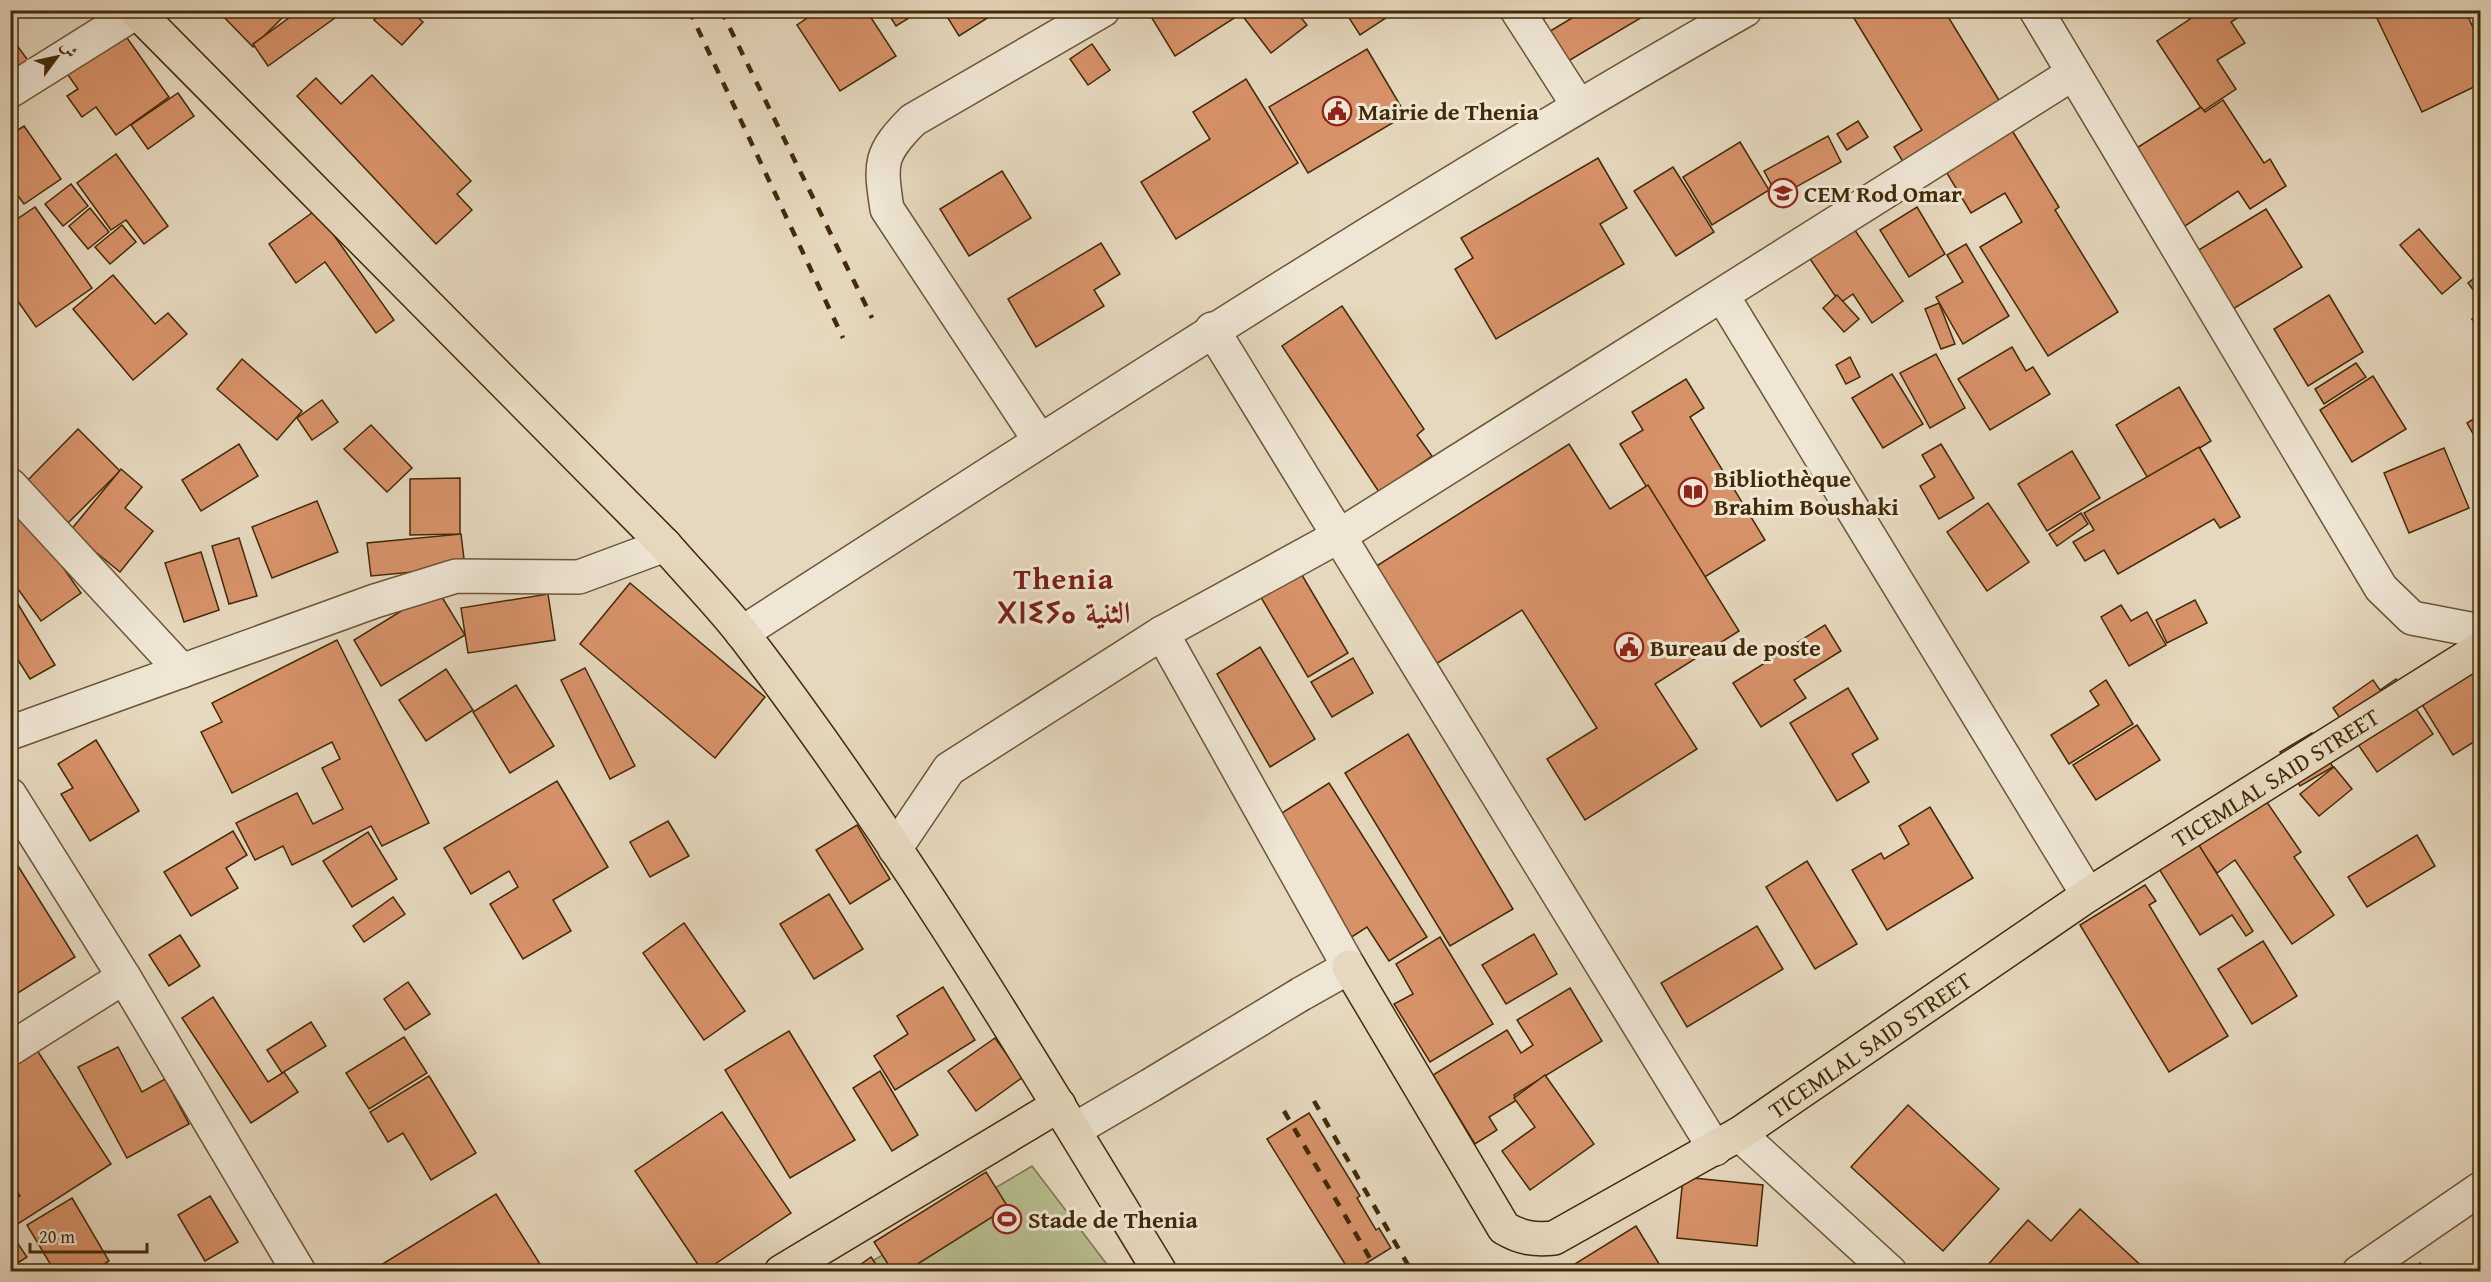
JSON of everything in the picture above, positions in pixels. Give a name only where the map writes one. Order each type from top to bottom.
[{"type":"main road","points":[[136,11],[665,545],[742,633],[895,849],[1066,1118],[1160,1272]]},
{"type":"main road","name":"TICEMLAL SAID STREET","points":[[1349,967],[1504,1228],[1519,1236],[1536,1240],[1554,1238],[1569,1232],[1727,1141],[2088,895],[2481,649]]},
{"type":"main road","points":[[782,1272],[1066,1118]]},
{"type":"street","points":[[1040,441],[887,209],[881,171],[892,141],[914,120],[1103,10]]},
{"type":"street","points":[[1517,10],[1578,105]]},
{"type":"street","points":[[742,633],[1212,329],[1578,105],[1745,10]]},
{"type":"street","points":[[2036,10],[2072,74],[2381,588],[2412,618],[2481,631]]},
{"type":"street","points":[[10,91],[136,11]]},
{"type":"street","points":[[895,849],[950,769],[1162,633],[1339,536],[2072,74]]},
{"type":"street","points":[[1722,295],[2088,895]]},
{"type":"street","points":[[1212,329],[1339,536],[1727,1141],[1890,1272]]},
{"type":"street","points":[[10,485],[182,671]]},
{"type":"street","points":[[10,733],[375,601],[456,576],[579,577],[665,545]]},
{"type":"street","points":[[1066,1118],[1151,1085],[1349,967],[1162,633]]},
{"type":"street","points":[[10,795],[124,977],[299,1272]]},
{"type":"street","points":[[10,1049],[124,977]]},
{"type":"street","points":[[2359,1272],[2481,1189]]},
{"type":"green space","name":"Stade de Thenia","points":[[1032,1166],[1112,1271],[854,1272]]},
{"type":"building","points":[[217,10],[290,10],[253,47]]},
{"type":"building","points":[[300,10],[346,10],[268,66],[253,44]]},
{"type":"building","points":[[382,10],[410,10],[423,22],[402,45],[374,20]]},
{"type":"building","points":[[819,10],[866,10],[896,56],[840,91],[797,25]]},
{"type":"building","points":[[886,10],[922,10],[896,26]]},
{"type":"building","points":[[943,10],[1000,10],[959,36]]},
{"type":"building","points":[[1147,10],[1236,10],[1239,15],[1175,56]]},
{"type":"building","points":[[1238,10],[1295,10],[1307,25],[1271,53]]},
{"type":"building","points":[[1344,10],[1398,10],[1360,35]]},
{"type":"building","points":[[1528,10],[1558,10],[1536,24]]},
{"type":"building","points":[[1585,10],[1654,10],[1565,63],[1547,33]]},
{"type":"building","points":[[1849,10],[1944,10],[2005,110],[1908,170],[1894,147],[1922,130]]},
{"type":"building","points":[[2184,10],[2247,12],[2231,22],[2245,43],[2217,60],[2236,89],[2203,111],[2157,41],[2190,19]]},
{"type":"building","points":[[2373,10],[2465,10],[2480,43],[2480,84],[2422,112]]},
{"type":"building","points":[[120,28],[169,97],[116,135],[96,107],[82,117],[67,96],[78,89],[63,68]]},
{"type":"building","points":[[16,44],[35,70],[24,78],[10,59],[10,48]]},
{"type":"building","points":[[1092,44],[1110,70],[1088,85],[1070,59]]},
{"type":"building","name":"Mairie de Thenia","points":[[1367,49],[1406,115],[1308,173],[1269,107]]},
{"type":"building","points":[[372,75],[471,181],[457,194],[472,210],[436,244],[297,96],[316,78],[341,104]]},
{"type":"building","points":[[1246,79],[1298,163],[1176,239],[1141,182],[1210,139],[1193,112]]},
{"type":"building","points":[[178,93],[194,116],[148,149],[131,125]]},
{"type":"building","points":[[2223,100],[2264,163],[2270,159],[2286,186],[2250,209],[2238,191],[2182,228],[2132,151],[2201,107],[2205,112]]},
{"type":"building","points":[[2005,119],[2059,207],[2055,210],[2118,312],[2048,356],[1980,247],[2022,222],[2005,193],[1971,213],[1939,160]]},
{"type":"building","points":[[1858,121],[1868,137],[1847,150],[1837,134]]},
{"type":"building","points":[[24,126],[61,179],[24,204],[10,185],[10,135]]},
{"type":"building","points":[[1828,136],[1841,162],[1778,197],[1764,171]]},
{"type":"building","points":[[1740,142],[1769,190],[1712,225],[1683,177]]},
{"type":"building","points":[[116,154],[168,226],[144,244],[126,220],[111,230],[77,183]]},
{"type":"building","points":[[1598,158],[1627,208],[1600,224],[1624,264],[1496,339],[1455,269],[1473,258],[1461,238]]},
{"type":"building","points":[[1673,167],[1714,232],[1676,256],[1634,191]]},
{"type":"building","points":[[1002,171],[1031,218],[969,256],[940,209]]},
{"type":"building","points":[[71,184],[88,206],[63,226],[45,204]]},
{"type":"building","points":[[35,207],[92,288],[36,327],[10,290],[10,224]]},
{"type":"building","points":[[1917,207],[1945,254],[1909,277],[1880,230]]},
{"type":"building","points":[[90,208],[109,232],[88,249],[69,226]]},
{"type":"building","points":[[2266,209],[2302,267],[2228,312],[2192,254]]},
{"type":"building","points":[[316,210],[394,320],[376,333],[325,262],[296,283],[269,244]]},
{"type":"building","points":[[1848,220],[1903,301],[1872,323],[1853,294],[1840,303],[1804,250]]},
{"type":"building","points":[[122,225],[136,242],[110,264],[95,247]]},
{"type":"building","points":[[2419,229],[2461,278],[2442,294],[2400,245]]},
{"type":"building","points":[[1101,243],[1120,274],[1094,290],[1104,306],[1036,347],[1008,299]]},
{"type":"building","points":[[1966,244],[2009,316],[1963,344],[1936,297],[1963,282],[1947,255]]},
{"type":"building","points":[[2480,274],[2480,299],[2468,283]]},
{"type":"building","points":[[113,275],[155,324],[168,313],[187,334],[133,380],[73,309]]},
{"type":"building","points":[[1837,295],[1859,319],[1844,332],[1823,308]]},
{"type":"building","points":[[2329,295],[2363,352],[2308,386],[2274,329]]},
{"type":"building","points":[[1939,303],[1955,344],[1941,349],[1925,309]]},
{"type":"building","points":[[1342,306],[1424,429],[1417,435],[1432,456],[1379,492],[1282,346]]},
{"type":"building","points":[[2480,312],[2480,330],[2472,319]]},
{"type":"building","points":[[2012,347],[2026,371],[2033,367],[2050,394],[1990,430],[1958,379]]},
{"type":"building","points":[[1936,354],[1965,408],[1930,428],[1900,373]]},
{"type":"building","points":[[1850,357],[1860,377],[1846,384],[1836,365]]},
{"type":"building","points":[[242,359],[302,411],[277,440],[217,389]]},
{"type":"building","points":[[2356,363],[2366,377],[2324,404],[2315,389]]},
{"type":"building","points":[[1892,374],[1923,424],[1883,448],[1852,398]]},
{"type":"building","points":[[2373,376],[2406,429],[2352,462],[2320,410]]},
{"type":"building","name":"Bibliothèque Brahim Boushaki","points":[[1686,379],[1704,408],[1690,417],[1765,540],[1703,578],[1620,444],[1643,430],[1632,412]]},
{"type":"building","points":[[2179,387],[2211,441],[2149,480],[2116,425]]},
{"type":"building","points":[[322,400],[338,422],[312,440],[297,418]]},
{"type":"building","points":[[2480,415],[2480,446],[2467,423]]},
{"type":"building","points":[[371,425],[412,468],[387,492],[344,449]]},
{"type":"building","points":[[78,429],[120,471],[68,523],[26,482]]},
{"type":"building","points":[[239,444],[258,476],[201,511],[182,480]]},
{"type":"building","name":"Bureau de poste","points":[[1569,444],[1610,509],[1648,485],[1739,631],[1655,684],[1697,749],[1585,820],[1547,759],[1597,728],[1522,610],[1436,664],[1375,567]]},
{"type":"building","points":[[1941,444],[1974,498],[1939,519],[1920,486],[1935,477],[1922,455]]},
{"type":"building","points":[[2199,447],[2240,517],[2220,528],[2214,519],[2118,574],[2104,550],[2085,561],[2073,542],[2094,530],[2084,513]]},
{"type":"building","points":[[2444,448],[2469,508],[2409,533],[2384,473]]},
{"type":"building","points":[[2072,451],[2100,498],[2047,531],[2018,484]]},
{"type":"building","points":[[121,469],[142,487],[125,508],[153,531],[120,572],[70,531]]},
{"type":"building","points":[[460,478],[460,534],[410,535],[410,479]]},
{"type":"building","points":[[317,501],[338,552],[272,578],[252,527]]},
{"type":"building","points":[[1988,503],[2029,562],[1987,591],[1947,532]]},
{"type":"building","points":[[22,509],[81,593],[41,621],[10,578],[10,556],[17,551],[10,541],[10,517]]},
{"type":"building","points":[[2081,513],[2088,524],[2057,546],[2049,534]]},
{"type":"building","points":[[461,534],[465,567],[371,576],[367,543]]},
{"type":"building","points":[[239,538],[257,596],[229,604],[212,546]]},
{"type":"building","points":[[201,552],[219,610],[184,622],[165,563]]},
{"type":"building","points":[[1296,565],[1348,653],[1308,677],[1256,589]]},
{"type":"building","points":[[630,583],[765,697],[715,758],[580,644]]},
{"type":"building","points":[[437,589],[465,635],[381,686],[354,640]]},
{"type":"building","points":[[10,591],[55,665],[30,679],[15,655],[10,658]]},
{"type":"building","points":[[548,594],[555,640],[468,653],[461,608]]},
{"type":"building","points":[[2195,600],[2207,623],[2167,643],[2156,620]]},
{"type":"building","points":[[2121,605],[2131,621],[2147,612],[2166,645],[2129,666],[2101,617]]},
{"type":"building","points":[[1825,625],[1841,651],[1794,680],[1806,698],[1761,727],[1733,683]]},
{"type":"building","points":[[337,640],[429,823],[382,846],[371,826],[292,865],[283,846],[255,860],[236,823],[297,793],[313,824],[343,809],[322,768],[340,759],[332,742],[232,793],[201,732],[222,722],[212,703]]},
{"type":"building","points":[[1260,647],[1315,739],[1270,767],[1217,674]]},
{"type":"building","points":[[1353,658],[1373,693],[1332,717],[1311,682]]},
{"type":"building","points":[[2469,661],[2480,680],[2480,738],[2453,755],[2415,693]]},
{"type":"building","points":[[585,668],[635,766],[610,779],[561,680]]},
{"type":"building","points":[[446,669],[473,710],[426,741],[399,700]]},
{"type":"building","points":[[2396,679],[2433,734],[2377,772],[2333,708],[2373,680],[2380,690]]},
{"type":"building","points":[[2106,680],[2133,724],[2069,764],[2051,735],[2099,705],[2090,691]]},
{"type":"building","points":[[516,685],[554,746],[510,773],[473,712]]},
{"type":"building","points":[[1848,688],[1878,739],[1852,754],[1869,782],[1837,801],[1790,723]]},
{"type":"building","points":[[2137,725],[2160,760],[2096,800],[2073,765]]},
{"type":"building","points":[[2312,733],[2333,767],[2300,786],[2280,752]]},
{"type":"building","points":[[1408,734],[1513,909],[1450,946],[1345,773]]},
{"type":"building","points":[[96,740],[139,811],[90,841],[61,794],[73,788],[58,764]]},
{"type":"building","points":[[2334,767],[2352,789],[2319,816],[2300,794]]},
{"type":"building","points":[[2251,779],[2301,852],[2294,857],[2334,915],[2292,944],[2235,860],[2217,873],[2184,825]]},
{"type":"building","points":[[557,781],[608,867],[553,900],[571,931],[523,959],[490,904],[518,887],[509,871],[471,894],[444,848]]},
{"type":"building","points":[[1329,783],[1427,937],[1389,961],[1367,927],[1347,940],[1274,818]]},
{"type":"building","points":[[1930,807],[1973,878],[1887,930],[1852,870],[1881,853],[1884,859],[1909,844],[1899,826]]},
{"type":"building","points":[[668,821],[689,856],[650,877],[630,842]]},
{"type":"building","points":[[857,825],[890,879],[850,904],[816,850]]},
{"type":"building","points":[[233,831],[247,855],[226,868],[238,888],[191,916],[164,872]]},
{"type":"building","points":[[2190,831],[2253,931],[2246,936],[2232,915],[2200,935],[2151,856]]},
{"type":"building","points":[[368,832],[397,879],[352,907],[323,861]]},
{"type":"building","points":[[2417,835],[2435,866],[2367,907],[2348,877]]},
{"type":"building","points":[[13,858],[75,957],[10,998],[10,860]]},
{"type":"building","points":[[1807,861],[1857,944],[1815,969],[1766,887]]},
{"type":"building","points":[[2145,885],[2156,901],[2149,905],[2228,1036],[2169,1072],[2080,925]]},
{"type":"building","points":[[829,894],[863,949],[814,979],[780,924]]},
{"type":"building","points":[[393,897],[405,914],[364,942],[353,926]]},
{"type":"building","points":[[684,923],[745,1011],[704,1040],[643,953]]},
{"type":"building","points":[[1757,926],[1783,969],[1687,1027],[1661,983]]},
{"type":"building","points":[[1534,934],[1557,974],[1506,1004],[1482,965]]},
{"type":"building","points":[[180,935],[200,966],[169,986],[149,955]]},
{"type":"building","points":[[1440,937],[1493,1024],[1430,1062],[1394,1004],[1413,994],[1396,964]]},
{"type":"building","points":[[2263,941],[2297,996],[2252,1024],[2218,969]]},
{"type":"building","points":[[408,982],[430,1014],[405,1030],[384,999]]},
{"type":"building","points":[[943,987],[975,1040],[895,1090],[874,1056],[908,1034],[897,1016]]},
{"type":"building","points":[[1570,988],[1602,1041],[1514,1095],[1517,1100],[1489,1117],[1497,1130],[1475,1144],[1433,1075],[1507,1030],[1521,1053],[1533,1045],[1517,1020]]},
{"type":"building","points":[[213,997],[268,1082],[284,1072],[298,1092],[251,1123],[182,1018]]},
{"type":"building","points":[[311,1022],[326,1046],[282,1073],[267,1050]]},
{"type":"building","points":[[789,1031],[855,1140],[790,1178],[725,1070]]},
{"type":"building","points":[[404,1037],[427,1073],[369,1109],[346,1073]]},
{"type":"building","points":[[995,1038],[1023,1077],[976,1111],[948,1071]]},
{"type":"building","points":[[31,1041],[111,1164],[10,1229],[10,1202],[20,1196],[10,1180],[10,1055]]},
{"type":"building","points":[[118,1047],[142,1092],[165,1079],[189,1124],[127,1158],[78,1067]]},
{"type":"building","points":[[880,1071],[918,1135],[892,1151],[853,1088]]},
{"type":"building","points":[[1545,1075],[1594,1144],[1530,1190],[1502,1151],[1535,1127],[1514,1098]]},
{"type":"building","points":[[429,1076],[476,1153],[431,1180],[403,1133],[388,1142],[370,1112]]},
{"type":"building","points":[[1908,1105],[1999,1189],[1943,1251],[1851,1167]]},
{"type":"building","points":[[722,1112],[791,1213],[703,1272],[635,1171]]},
{"type":"building","points":[[1309,1113],[1360,1196],[1357,1198],[1376,1230],[1379,1228],[1391,1248],[1352,1272],[1267,1139]]},
{"type":"building","points":[[986,1172],[1008,1207],[905,1272],[893,1272],[874,1242]]},
{"type":"building","points":[[1683,1177],[1763,1185],[1757,1246],[1677,1238]]},
{"type":"building","points":[[496,1194],[545,1272],[378,1272],[376,1268]]},
{"type":"building","points":[[210,1196],[238,1242],[205,1261],[178,1215]]},
{"type":"building","points":[[72,1198],[109,1261],[92,1272],[55,1272],[27,1225]]},
{"type":"building","points":[[2080,1209],[2148,1272],[1988,1272],[1985,1268],[2028,1220],[2051,1241]]},
{"type":"building","points":[[1636,1226],[1664,1272],[1562,1272]]},
{"type":"building","points":[[12,1235],[27,1257],[10,1268],[10,1236]]},
{"type":"building","points":[[871,1257],[881,1272],[850,1272]]},
{"type":"building","points":[[2420,1263],[2425,1272],[2408,1272]]},
{"type":"railway","points":[[689,10],[843,338]]},
{"type":"railway","points":[[721,10],[872,318]]},
{"type":"railway","points":[[1314,1101],[1412,1272]]},
{"type":"railway","points":[[1284,1111],[1378,1272]]},
{"type":"place","name":"Mairie de Thenia","points":[[1337,111]]},
{"type":"place","name":"CEM Rod Omar","points":[[1783,193]]},
{"type":"place","name":"Bibliothèque Brahim Boushaki","points":[[1693,492]]},
{"type":"place","name":"Bureau de poste","points":[[1629,647]]},
{"type":"place","name":"Stade de Thenia","points":[[1007,1219]]},
{"type":"district","name":"Thenia ⵝⵏⵉⵢⴰ الثنية","points":[[1064,595]]}]
